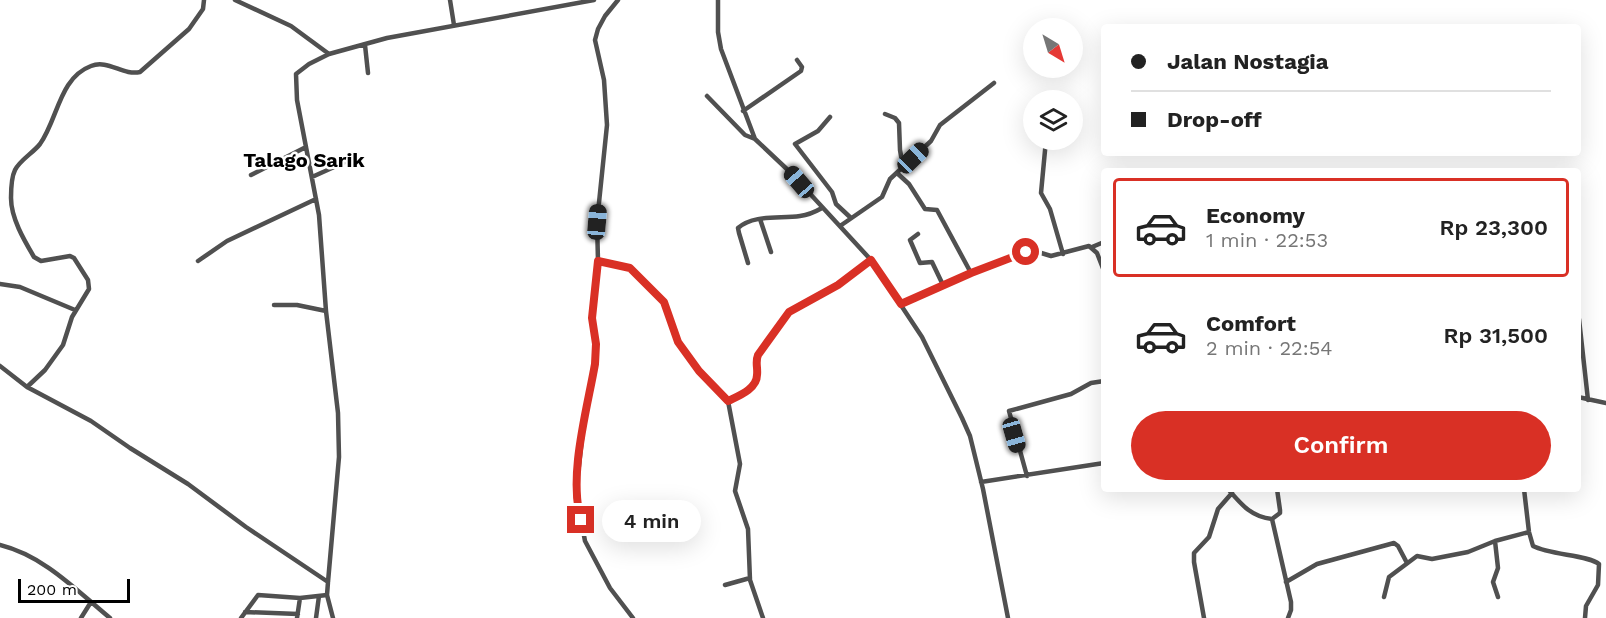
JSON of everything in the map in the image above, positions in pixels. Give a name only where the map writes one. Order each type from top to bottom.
[{"type":"street","points":[[27,387],[45,370],[63,345],[75,310],[89,289],[88,280],[74,258],[70,256],[41,261],[34,257],[12,207],[12,179],[15,171],[46,135],[57,113],[64,90],[78,74],[87,68],[101,64],[134,74],[140,72],[189,28],[203,9],[204,0]]},
{"type":"street","points":[[235,0],[291,26],[330,54]]},
{"type":"street","points":[[450,0],[454,25]]},
{"type":"street","points":[[333,618],[327,595],[339,458],[338,406],[326,311],[316,199],[297,100],[296,77],[309,64],[330,54],[387,38],[594,0]]},
{"type":"street","points":[[618,0],[605,16],[595,40],[608,111],[597,222],[598,261],[592,318],[596,344],[595,364],[576,483],[577,505],[585,541],[610,588],[633,618]]},
{"type":"street","points":[[718,0],[718,32],[721,50],[755,139]]},
{"type":"street","points":[[365,45],[368,73]]},
{"type":"street","points":[[743,111],[801,71],[802,67],[797,60]]},
{"type":"street","points":[[840,226],[882,197],[890,179],[931,141],[940,125],[994,83]]},
{"type":"street","points":[[707,96],[745,135],[755,139],[790,172],[871,260],[922,337],[970,436],[1008,618]]},
{"type":"street","points":[[885,114],[895,118],[899,123],[903,167]]},
{"type":"street","points":[[830,117],[818,131],[795,144],[832,192],[836,204],[851,218]]},
{"type":"street","points":[[251,175],[306,147]]},
{"type":"street","points":[[1045,150],[1041,193],[1050,209],[1063,254]]},
{"type":"street","points":[[312,177],[354,158]]},
{"type":"street","points":[[897,173],[909,184],[925,209],[937,210],[971,273]]},
{"type":"street","points":[[198,261],[227,241],[316,199]]},
{"type":"street","points":[[748,263],[738,228],[744,223],[760,219],[801,216],[822,208]]},
{"type":"street","points":[[760,219],[771,252]]},
{"type":"street","points":[[918,234],[910,240],[920,263],[932,262],[943,285]]},
{"type":"street","points":[[901,304],[1026,252],[1038,252],[1051,256],[1101,243]]},
{"type":"street","points":[[1092,247],[1101,265]]},
{"type":"street","points":[[728,401],[746,391],[755,382],[758,355],[789,312],[838,285],[871,260]]},
{"type":"street","points":[[598,261],[630,268],[664,302],[678,342],[699,371],[728,401],[740,464],[735,491],[749,536],[750,578],[763,618]]},
{"type":"street","points":[[0,284],[20,288],[75,310]]},
{"type":"street","points":[[274,305],[297,305],[326,311]]},
{"type":"street","points":[[1581,337],[1588,400]]},
{"type":"street","points":[[0,366],[27,387],[91,422],[188,484],[246,527],[328,582]]},
{"type":"street","points":[[1027,476],[1008,414],[1010,410],[1071,394],[1091,383],[1101,381]]},
{"type":"street","points":[[1581,399],[1606,403]]},
{"type":"street","points":[[981,482],[1101,464]]},
{"type":"street","points":[[1204,618],[1194,553],[1209,537],[1218,509],[1229,492]]},
{"type":"street","points":[[1231,492],[1253,514],[1272,519]]},
{"type":"street","points":[[1272,519],[1280,513],[1277,492]]},
{"type":"street","points":[[1524,492],[1529,532],[1535,548],[1593,560],[1599,564],[1598,585],[1586,606],[1585,618]]},
{"type":"street","points":[[1272,519],[1292,606],[1288,618]]},
{"type":"street","points":[[1384,597],[1389,577],[1416,556],[1434,559],[1468,552],[1495,541],[1529,532]]},
{"type":"street","points":[[1495,541],[1498,571],[1493,582],[1497,597]]},
{"type":"street","points":[[1286,582],[1317,564],[1394,543],[1407,563]]},
{"type":"street","points":[[0,545],[21,551],[48,567],[110,618]]},
{"type":"street","points":[[725,585],[750,578]]},
{"type":"street","points":[[241,618],[258,596],[300,598],[327,595]]},
{"type":"street","points":[[316,618],[319,596]]},
{"type":"street","points":[[245,612],[297,616],[300,598]]},
{"type":"street","points":[[81,618],[91,602]]},
{"type":"district","name":"Talago Sarik","points":[[304,160]]},
{"type":"route","points":[[581,520],[577,505],[576,483],[595,364],[596,344],[592,318],[598,261],[625,266],[641,277],[667,306],[678,342],[703,376],[728,401],[746,391],[755,382],[758,355],[789,312],[846,280],[871,260],[901,304],[1026,252]]}]
